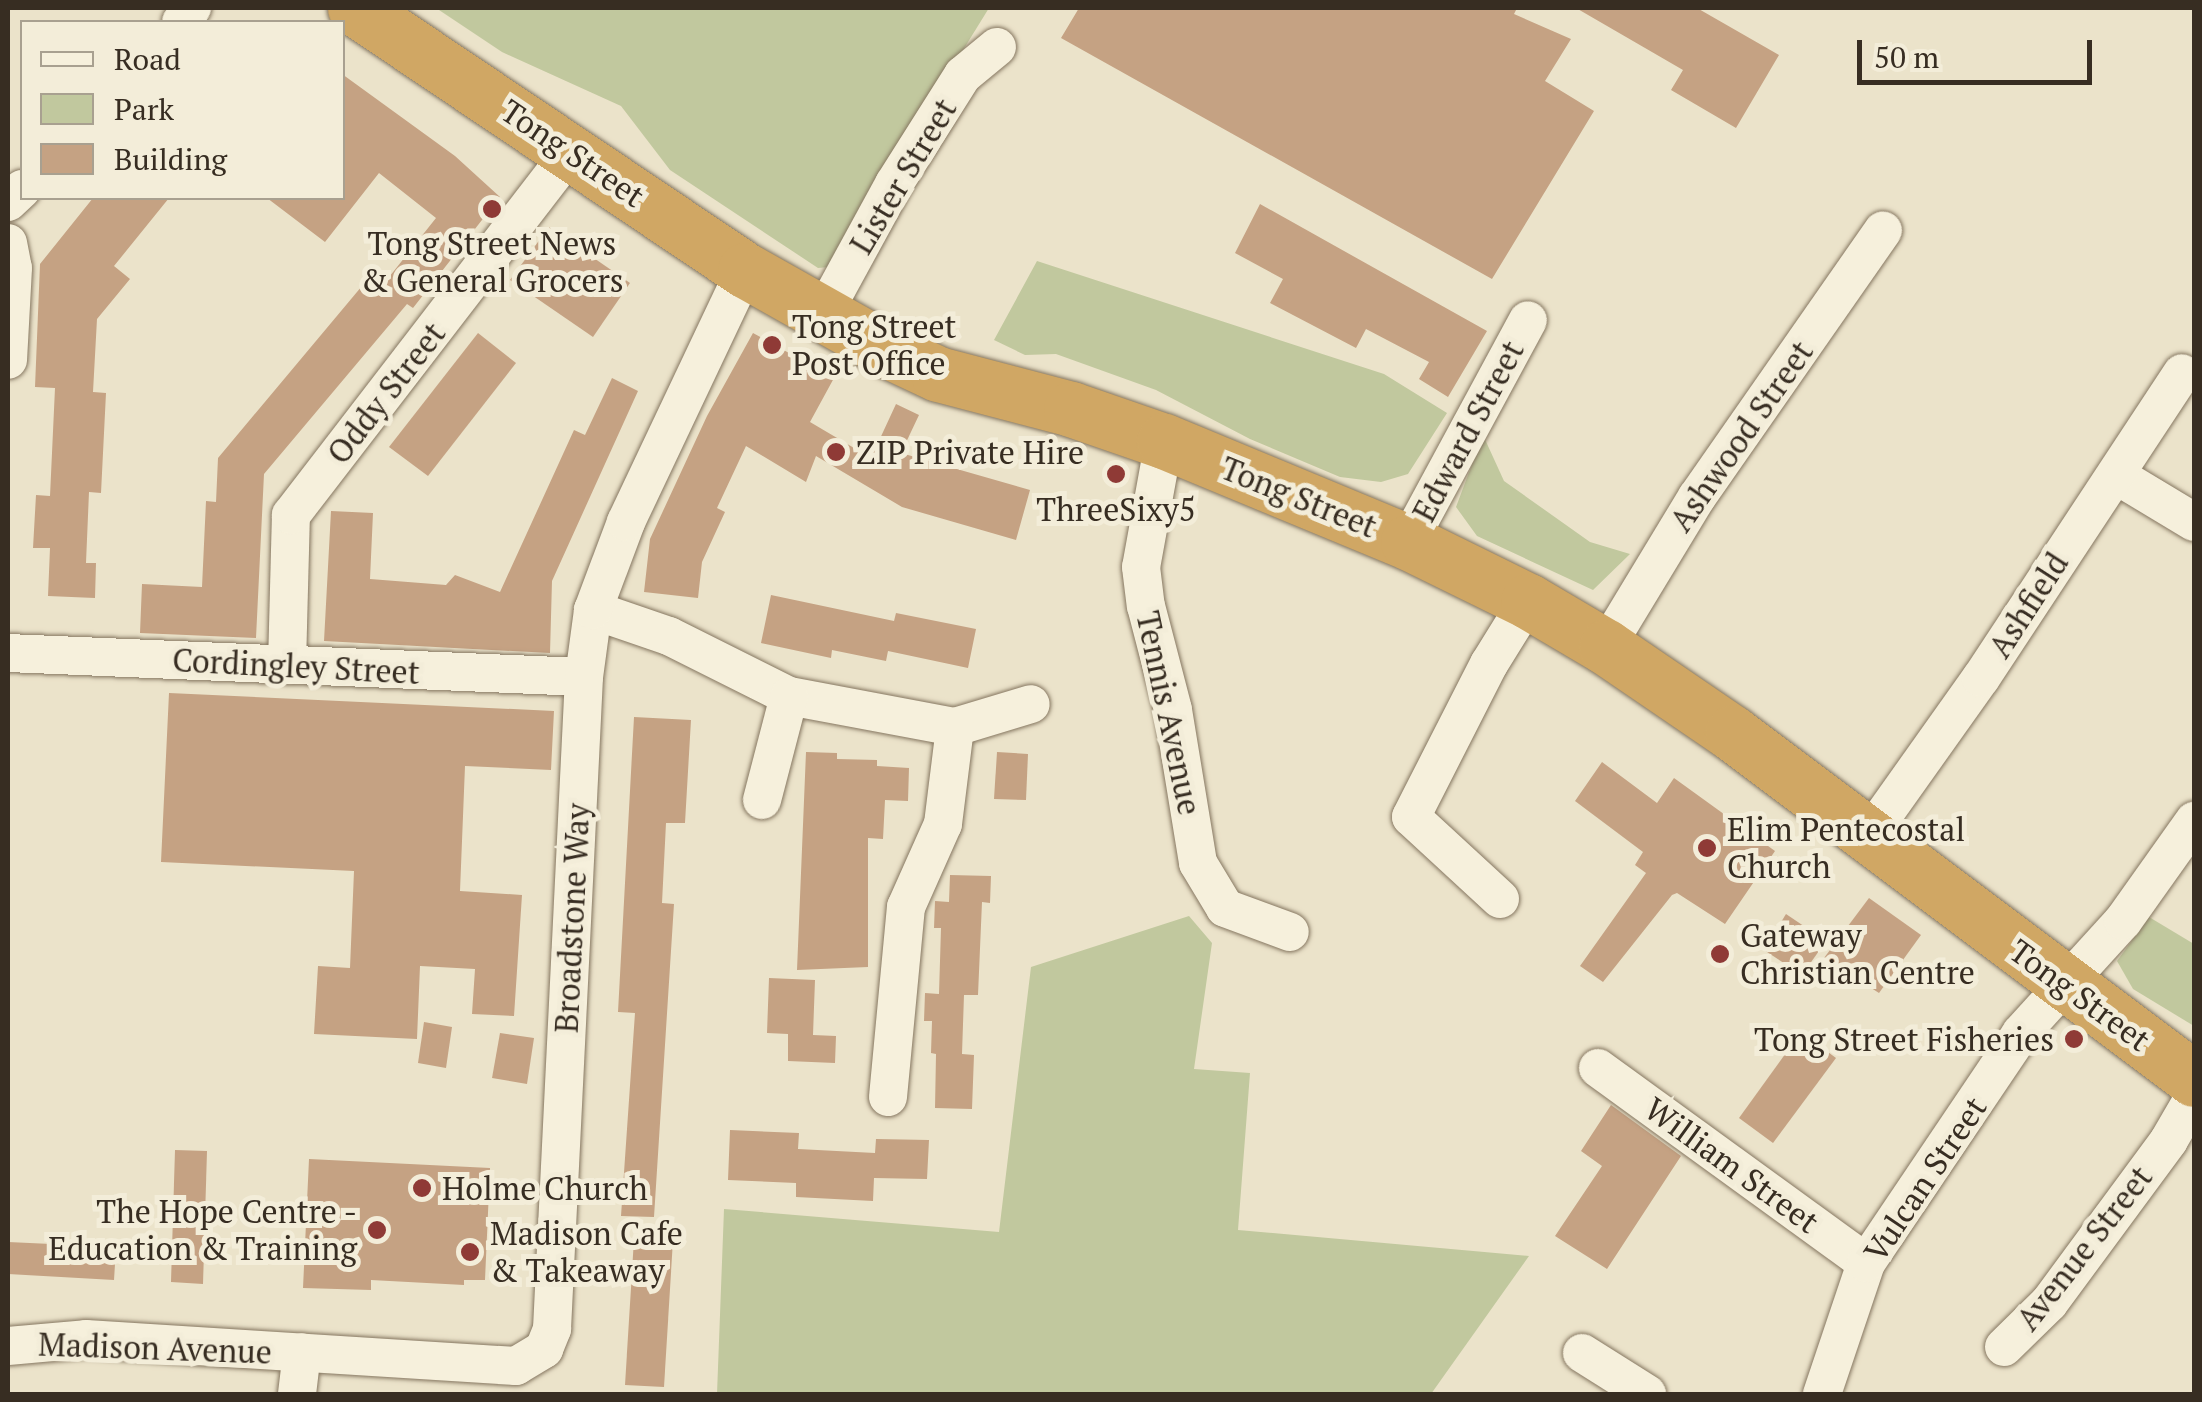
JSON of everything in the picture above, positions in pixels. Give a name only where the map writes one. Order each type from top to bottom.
[{"type":"highway","name":"Tong Street","points":[[355,8],[745,270],[822,316],[938,374],[1071,408],[1164,442],[1408,542],[1528,601],[1606,647],[1870,834],[2194,1079]]},
{"type":"street","name":"Lister Street","points":[[822,316],[894,184],[964,75],[997,46]]},
{"type":"street","name":"Oddy Street","points":[[287,665],[291,515],[571,151]]},
{"type":"street","name":"Ashwood Street","points":[[1606,647],[1697,496],[1883,230]]},
{"type":"street","points":[[8,243],[14,268],[8,360]]},
{"type":"street","name":"Broadstone Way","points":[[302,1352],[516,1366],[536,1357],[549,1340],[584,677],[592,610],[626,522],[745,270]]},
{"type":"street","name":"Edward Street","points":[[1408,542],[1528,320]]},
{"type":"street","name":"Ashfield","points":[[1870,834],[2182,373]]},
{"type":"street","name":"Tennis Avenue","points":[[1164,442],[1141,567],[1146,606],[1173,710],[1198,863],[1225,908],[1290,932]]},
{"type":"street","points":[[2116,475],[2194,522]]},
{"type":"street","points":[[1500,898],[1412,817],[1489,664],[1528,601]]},
{"type":"street","points":[[592,610],[668,636],[788,696],[955,727],[1031,704]]},
{"type":"street","name":"Cordingley Street","points":[[8,653],[584,677]]},
{"type":"street","points":[[762,800],[788,696]]},
{"type":"street","points":[[888,1097],[906,907],[943,824],[955,727]]},
{"type":"street","name":"Vulcan Street","points":[[1822,1394],[1866,1263],[2020,1033],[2123,921],[2194,821]]},
{"type":"street","name":"William Street","points":[[1598,1068],[1866,1263]]},
{"type":"street","name":"Avenue Street","points":[[2004,1347],[2048,1302],[2170,1140],[2194,1098]]},
{"type":"street","name":"Madison Avenue","points":[[8,1346],[86,1340],[302,1352]]},
{"type":"street","points":[[297,1394],[302,1352]]},
{"type":"street","points":[[1582,1352],[1622,1389]]},
{"type":"green space","points":[[436,8],[989,8],[829,267],[818,268],[670,170],[621,106],[502,52]]},
{"type":"green space","points":[[1037,261],[1384,374],[1447,413],[1408,474],[1381,482],[1340,477],[1250,439],[1156,390],[1056,354],[1025,355],[994,340]]},
{"type":"green space","points":[[1483,435],[1504,481],[1590,542],[1630,554],[1593,590],[1477,536],[1456,507]]},
{"type":"green space","points":[[1189,916],[1212,943],[1194,1069],[1250,1073],[1238,1230],[1529,1256],[1431,1394],[717,1394],[724,1209],[999,1232],[1031,967]]},
{"type":"green space","points":[[2149,917],[2194,944],[2194,1026],[2133,989],[2117,961]]},
{"type":"building","points":[[1079,8],[1517,8],[1514,14],[1571,39],[1545,81],[1594,111],[1492,279],[1061,38]]},
{"type":"building","points":[[1576,8],[1697,8],[1779,55],[1736,128],[1671,90],[1683,70]]},
{"type":"building","points":[[345,76],[455,156],[500,197],[413,308],[407,304],[264,474],[256,638],[140,633],[142,584],[202,587],[206,501],[216,502],[218,458],[362,286],[374,296],[436,218],[379,173],[325,242],[270,200],[345,200]]},
{"type":"building","points":[[91,200],[167,200],[114,266],[130,279],[97,319],[93,392],[106,393],[101,493],[89,492],[86,563],[96,563],[95,598],[48,596],[50,548],[33,548],[36,495],[50,496],[55,388],[35,387],[40,264]]},
{"type":"building","points":[[1260,204],[1487,331],[1448,397],[1419,379],[1429,362],[1366,329],[1356,348],[1270,303],[1283,279],[1235,253]]},
{"type":"building","points":[[549,227],[630,283],[593,337],[510,280]]},
{"type":"building","points":[[478,333],[516,363],[428,476],[389,447]]},
{"type":"building","points":[[753,333],[834,378],[810,422],[871,458],[896,404],[919,415],[901,453],[1030,490],[1016,540],[902,507],[816,456],[806,482],[746,446],[717,508],[725,512],[702,562],[698,598],[644,592],[650,539],[707,416]]},
{"type":"building","points":[[612,378],[638,391],[552,581],[550,653],[324,641],[331,511],[373,513],[370,579],[446,585],[455,575],[500,592],[574,430],[585,435]]},
{"type":"building","points":[[771,595],[894,621],[896,613],[976,629],[968,668],[888,651],[886,661],[832,650],[831,658],[761,643]]},
{"type":"building","points":[[169,693],[554,711],[551,770],[465,766],[460,891],[522,895],[514,1016],[472,1014],[475,969],[420,966],[417,1039],[314,1034],[318,966],[350,968],[354,871],[161,862]]},
{"type":"building","points":[[634,717],[691,720],[685,823],[666,823],[662,903],[674,904],[654,1217],[621,1216],[635,1013],[618,1012]]},
{"type":"building","points":[[806,752],[837,753],[837,759],[877,760],[877,766],[909,768],[908,801],[885,800],[883,839],[868,838],[868,967],[797,970]]},
{"type":"building","points":[[997,752],[1028,754],[1026,800],[994,799]]},
{"type":"building","name":"Elim Pentecostal Church","points":[[1602,762],[1657,803],[1674,778],[1775,851],[1725,924],[1677,893],[1672,895],[1603,982],[1580,966],[1646,873],[1635,865],[1643,852],[1575,801]]},
{"type":"building","points":[[950,875],[991,876],[990,903],[982,902],[978,995],[964,995],[962,1054],[974,1055],[972,1109],[935,1108],[932,1021],[924,1021],[925,993],[939,994],[941,928],[934,928],[935,901],[949,902]]},
{"type":"building","points":[[1869,898],[1921,935],[1879,993],[1824,958]]},
{"type":"building","points":[[1786,914],[1826,941],[1802,975],[1764,950]]},
{"type":"building","points":[[769,978],[815,980],[813,1035],[836,1036],[835,1063],[788,1061],[788,1034],[767,1033]]},
{"type":"building","points":[[424,1022],[452,1027],[446,1068],[418,1063]]},
{"type":"building","points":[[1801,1032],[1836,1058],[1773,1143],[1739,1118]]},
{"type":"building","points":[[500,1033],[534,1038],[527,1084],[492,1078]]},
{"type":"building","points":[[1611,1105],[1681,1156],[1607,1269],[1555,1236],[1602,1166],[1581,1151]]},
{"type":"building","points":[[730,1130],[799,1133],[798,1149],[875,1153],[876,1139],[929,1140],[927,1179],[874,1178],[873,1201],[796,1197],[796,1183],[728,1180]]},
{"type":"building","points":[[175,1150],[207,1151],[203,1284],[171,1282]]},
{"type":"building","points":[[309,1159],[490,1168],[485,1280],[464,1280],[464,1285],[371,1280],[371,1290],[303,1288]]},
{"type":"building","points":[[634,1239],[673,1240],[664,1387],[625,1385]]},
{"type":"building","points":[[8,1242],[116,1247],[114,1280],[8,1274]]},
{"type":"place","name":"Tong Street News & General Grocers","points":[[492,209]]},
{"type":"place","name":"Tong Street Post Office","points":[[772,345]]},
{"type":"place","name":"ZIP Private Hire","points":[[836,452]]},
{"type":"place","name":"ThreeSixy5","points":[[1116,474]]},
{"type":"place","name":"Elim Pentecostal Church","points":[[1707,848]]},
{"type":"place","name":"Gateway Christian Centre","points":[[1720,954]]},
{"type":"place","name":"Tong Street Fisheries","points":[[2074,1039]]},
{"type":"place","name":"Holme Church","points":[[422,1188]]},
{"type":"place","name":"The Hope Centre - Education & Training","points":[[377,1230]]},
{"type":"place","name":"Madison Cafe & Takeaway","points":[[470,1252]]}]
